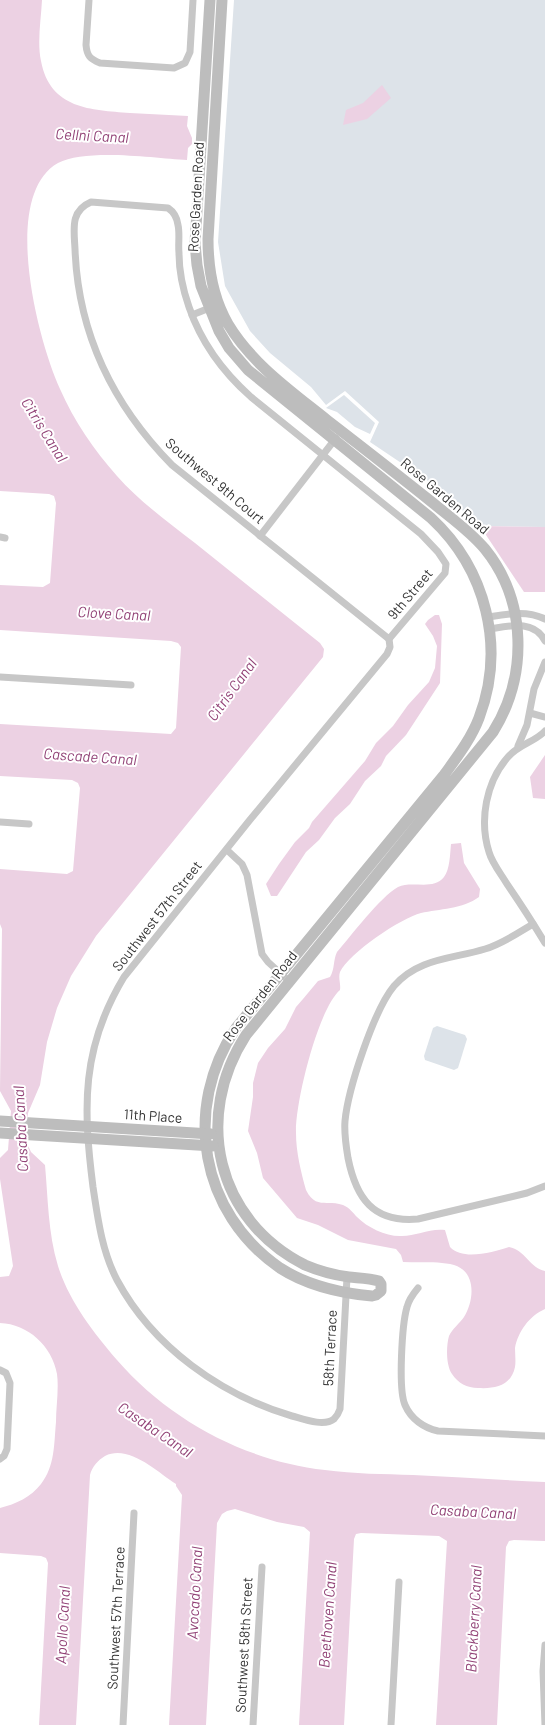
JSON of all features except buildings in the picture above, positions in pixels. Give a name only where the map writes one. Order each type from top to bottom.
[{"type":"street","points":[[89,0],[86,45],[87,52],[91,59],[100,63],[174,68],[185,63],[190,52],[193,0]]},
{"type":"street","name":"Rose Garden Road","points":[[210,0],[195,243],[200,286],[214,306],[259,363],[429,500],[479,543],[490,557],[504,580],[515,613],[517,625],[518,657],[515,683],[506,708],[494,732],[246,1035],[231,1061],[219,1098],[217,1134],[218,1146],[223,1168],[232,1193],[241,1209],[260,1233],[279,1249],[305,1265],[323,1272],[379,1281],[382,1288],[379,1294],[372,1296],[346,1293],[311,1283],[290,1273],[270,1260],[250,1242],[234,1222],[219,1196],[211,1172],[205,1133],[207,1098],[221,1055],[236,1028],[443,776],[465,745],[479,718],[487,693],[491,664],[490,629],[488,617],[474,575],[465,558],[450,537],[431,518],[248,370],[224,339],[214,306],[208,239],[222,0]]},
{"type":"street","name":"Southwest 9th Court","points":[[174,213],[168,208],[91,202],[82,206],[75,218],[74,246],[77,281],[85,322],[95,351],[108,380],[135,423],[159,452],[190,481],[389,639]]},
{"type":"street","name":"Rose Garden Road","points":[[174,213],[178,226],[180,274],[192,314],[203,339],[229,375],[251,397],[417,529],[438,552],[446,564]]},
{"type":"street","points":[[192,314],[214,306]]},
{"type":"street","points":[[260,536],[342,431]]},
{"type":"street","name":"9th Street","points":[[389,639],[445,573],[446,564]]},
{"type":"street","points":[[488,617],[515,613],[545,619]]},
{"type":"street","points":[[490,629],[522,625],[537,631],[545,640]]},
{"type":"street","name":"Southwest 57th Street","points":[[334,1419],[322,1422],[298,1418],[264,1407],[231,1392],[180,1356],[149,1325],[127,1297],[107,1258],[99,1227],[86,1110],[90,1066],[99,1029],[114,995],[134,963],[388,654],[390,647],[389,639]]},
{"type":"street","points":[[518,746],[530,713],[534,689],[543,671],[545,662]]},
{"type":"street","points":[[0,677],[131,685]]},
{"type":"street","points":[[530,713],[545,717]]},
{"type":"street","points":[[545,731],[541,735],[518,746],[502,763],[492,782],[486,803],[484,828],[492,860],[545,943]]},
{"type":"street","points":[[0,822],[29,824]]},
{"type":"street","points":[[227,850],[236,856],[247,875],[262,954],[280,974],[290,982]]},
{"type":"street","points":[[533,924],[504,942],[485,949],[431,961],[410,971],[395,986],[383,1002],[360,1060],[345,1121],[351,1172],[357,1190],[366,1202],[378,1212],[390,1218],[406,1220],[418,1219],[527,1193],[545,1186]]},
{"type":"street","name":"11th Place","points":[[3,1121],[217,1134]]},
{"type":"street","name":"11th Place","points":[[2,1133],[218,1146]]},
{"type":"street","name":"58th Terrace","points":[[334,1419],[340,1409],[347,1277]]},
{"type":"street","points":[[418,1288],[409,1301],[404,1321],[401,1388],[404,1404],[411,1415],[423,1425],[438,1431],[545,1436]]},
{"type":"street","points":[[0,1370],[6,1373],[10,1383],[7,1449],[4,1456],[0,1459]]},
{"type":"street","name":"Southwest 57th Terrace","points":[[123,1725],[134,1513]]},
{"type":"street","name":"Southwest 58th Street","points":[[253,1725],[262,1567]]},
{"type":"street","points":[[391,1725],[399,1582]]},
{"type":"street","points":[[545,1645],[542,1671],[545,1725]]},
{"type":"shaded area","points":[[234,0],[545,0],[545,527],[480,526],[434,485],[370,442],[379,422],[345,391],[326,405],[311,387],[270,353],[250,331],[225,286],[218,242]]},
{"type":"shaded area","points":[[344,395],[375,423],[370,434],[355,427],[337,412],[326,408]]},
{"type":"shaded area","points":[[437,1026],[465,1035],[467,1039],[458,1068],[454,1070],[425,1060],[424,1056],[433,1028]]},
{"type":"water","points":[[0,0],[42,0],[39,39],[41,61],[46,77],[53,89],[63,98],[74,104],[87,108],[130,113],[188,116],[187,126],[192,138],[192,144],[188,148],[187,160],[121,155],[70,158],[58,163],[41,180],[31,205],[27,236],[29,270],[34,305],[42,338],[60,389],[78,424],[100,456],[117,476],[144,503],[320,643],[324,649],[323,657],[96,936],[71,976],[57,1008],[47,1042],[40,1085],[28,1113],[26,1141],[31,1152],[45,1165],[50,1228],[58,1266],[68,1292],[83,1316],[117,1360],[138,1382],[160,1401],[185,1419],[210,1434],[238,1447],[295,1465],[325,1470],[545,1482],[545,1541],[514,1540],[509,1541],[506,1547],[497,1725],[436,1725],[447,1541],[439,1536],[361,1533],[356,1534],[354,1539],[344,1725],[299,1725],[310,1532],[304,1527],[277,1522],[235,1509],[222,1514],[217,1523],[206,1725],[169,1725],[182,1495],[176,1484],[152,1467],[133,1456],[114,1453],[105,1456],[100,1460],[90,1475],[76,1725],[39,1725],[48,1563],[46,1558],[41,1556],[0,1553],[0,1508],[17,1502],[33,1493],[46,1477],[54,1447],[58,1380],[50,1354],[37,1338],[20,1327],[0,1323],[0,1277],[9,1276],[13,1266],[0,1179],[0,1158],[8,1150],[11,1111],[0,1091],[2,929],[0,924],[0,869],[67,874],[73,871],[80,788],[78,783],[72,780],[0,776],[0,724],[171,734],[176,728],[181,647],[178,643],[171,641],[0,630],[0,585],[43,587],[50,583],[56,503],[54,496],[49,494],[0,491]]},
{"type":"water","points":[[382,85],[391,98],[367,119],[343,125],[346,110],[363,103]]},
{"type":"water","points":[[480,526],[545,527],[545,592],[524,592]]},
{"type":"water","points":[[435,615],[439,615],[442,624],[440,683],[406,735],[386,756],[381,766],[365,781],[350,804],[335,818],[319,840],[306,852],[277,896],[271,896],[266,884],[295,842],[309,828],[312,822],[365,761],[376,743],[393,726],[408,705],[429,682],[435,668],[437,646],[433,636],[425,624]]},
{"type":"water","points":[[545,755],[545,799],[533,798],[530,777]]},
{"type":"water","points":[[461,843],[464,863],[480,889],[479,897],[466,904],[412,916],[376,937],[364,946],[345,964],[340,972],[340,990],[332,1000],[324,1016],[309,1057],[299,1101],[296,1140],[299,1162],[306,1190],[314,1200],[322,1203],[337,1203],[343,1205],[367,1225],[390,1235],[407,1236],[434,1230],[445,1230],[450,1247],[462,1254],[487,1253],[509,1247],[515,1249],[535,1266],[545,1271],[545,1309],[529,1320],[522,1330],[516,1342],[515,1367],[510,1378],[501,1385],[490,1388],[474,1388],[460,1382],[452,1374],[448,1361],[447,1345],[449,1336],[464,1317],[470,1303],[471,1288],[470,1280],[467,1274],[454,1265],[403,1262],[401,1255],[396,1249],[348,1240],[318,1225],[297,1218],[263,1178],[257,1153],[248,1131],[253,1097],[253,1083],[258,1063],[268,1048],[285,1029],[296,1007],[318,981],[330,977],[333,971],[337,952],[383,899],[398,887],[404,885],[428,884],[439,881],[446,874],[451,844]]},
{"type":"water label","name":"Cellni Canal","points":[[92,136]]},
{"type":"water label","name":"Citris Canal","points":[[44,430]]},
{"type":"water label","name":"Clove Canal","points":[[114,614]]},
{"type":"water label","name":"Citris Canal","points":[[232,690]]},
{"type":"water label","name":"Cascade Canal","points":[[90,757]]},
{"type":"water label","name":"Casaba Canal","points":[[21,1129]]},
{"type":"water label","name":"Casaba Canal","points":[[155,1430]]},
{"type":"water label","name":"Casaba Canal","points":[[473,1512]]},
{"type":"water label","name":"Avocado Canal","points":[[195,1593]]},
{"type":"water label","name":"Beethoven Canal","points":[[328,1615]]},
{"type":"water label","name":"Blackberry Canal","points":[[474,1619]]},
{"type":"water label","name":"Apollo Canal","points":[[63,1625]]}]
